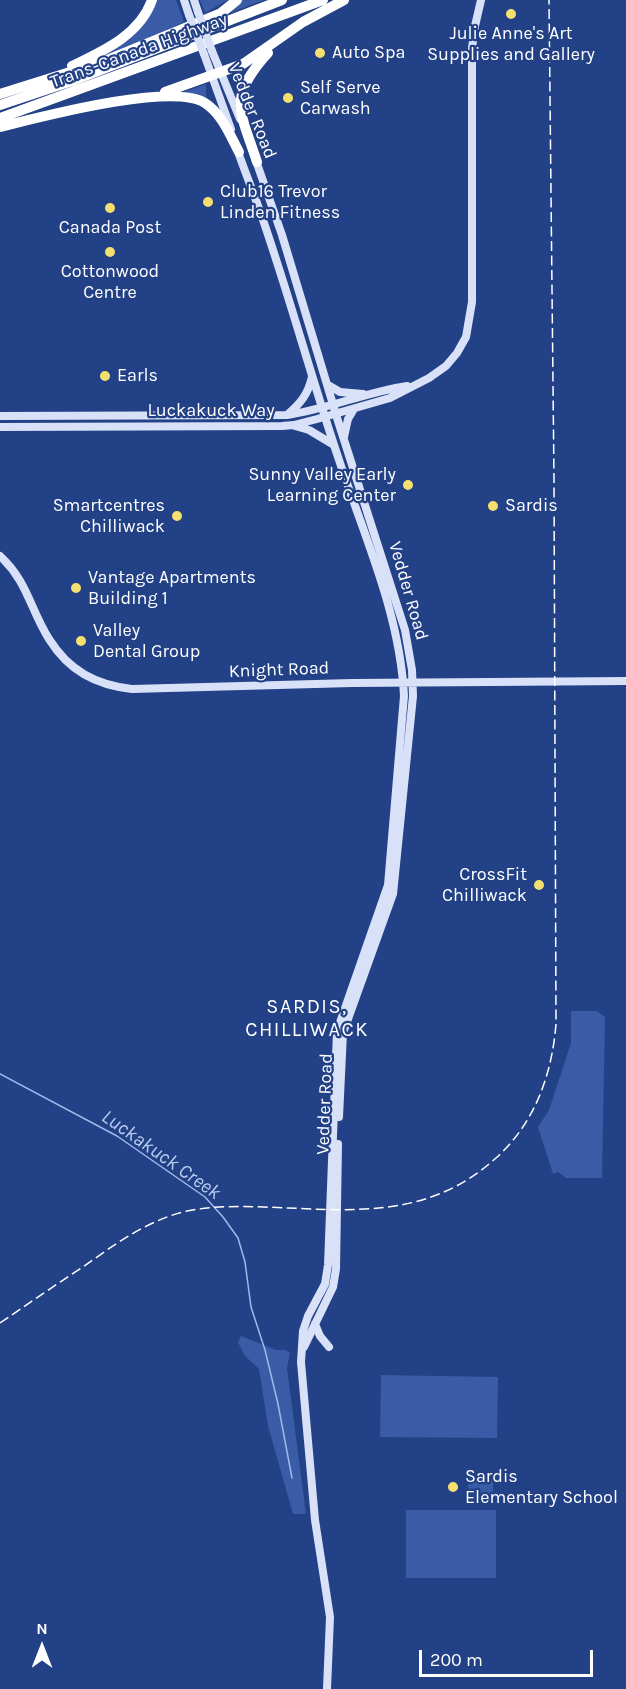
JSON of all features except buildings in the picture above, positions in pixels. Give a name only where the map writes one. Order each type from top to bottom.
[{"type":"highway","points":[[42,81],[110,47],[123,38],[144,17],[152,0]]},
{"type":"highway","points":[[0,94],[102,62],[221,13],[237,0]]},
{"type":"highway","name":"Trans-Canada Highway","points":[[0,105],[72,81],[282,0]]},
{"type":"highway","name":"Trans-Canada Highway","points":[[0,118],[323,0]]},
{"type":"highway","points":[[135,100],[171,90],[251,60],[303,22],[344,0]]},
{"type":"highway","points":[[257,162],[241,113],[242,91],[249,75],[281,39]]},
{"type":"highway","points":[[0,127],[78,108],[182,96],[205,103],[221,118],[239,152]]},
{"type":"main road","name":"Vedder Road","points":[[183,0],[208,52]]},
{"type":"main road","name":"Vedder Road","points":[[194,0],[239,152],[262,216],[334,445],[365,530],[396,630],[413,696],[393,894],[343,1033],[338,1131],[336,1269],[333,1287],[303,1348]]},
{"type":"main road","name":"Luckakuck Way","points":[[0,427],[294,425],[390,398],[446,366],[466,337],[470,321],[473,280],[472,48],[481,0]]},
{"type":"main road","name":"Vedder Road","points":[[216,74],[257,162],[286,246],[336,414],[405,630],[408,683],[404,696],[388,885],[337,1031],[328,1265],[325,1284],[308,1316],[303,1331],[302,1387],[315,1520],[330,1617],[327,1689]]},
{"type":"main road","points":[[287,415],[300,404],[312,375]]},
{"type":"main road","points":[[328,385],[340,392],[370,394]]},
{"type":"main road","name":"Luckakuck Way","points":[[0,416],[287,415],[323,408],[387,389],[414,385]]},
{"type":"main road","points":[[344,438],[348,419],[354,409]]},
{"type":"main road","points":[[294,425],[309,430],[334,445]]},
{"type":"main road","name":"Knight Road","points":[[0,556],[17,574],[25,587],[48,638],[67,662],[98,683],[132,689],[626,681]]},
{"type":"main road","points":[[315,1324],[320,1336],[329,1347]]},
{"type":"shaded area","points":[[155,0],[176,0],[184,22],[99,60]]},
{"type":"shaded area","points":[[200,0],[228,0],[205,13]]},
{"type":"shaded area","points":[[241,0],[264,0],[217,18]]},
{"type":"shaded area","points":[[206,84],[206,98],[184,93],[184,92]]},
{"type":"shaded area","points":[[571,1011],[597,1011],[605,1017],[602,1178],[566,1178],[558,1172],[553,1174],[538,1127],[549,1110],[571,1043]]},
{"type":"shaded area","points":[[241,1336],[290,1353],[287,1368],[306,1514],[293,1514],[268,1426],[259,1369],[244,1355],[238,1342]]},
{"type":"shaded area","points":[[381,1375],[498,1377],[497,1438],[380,1437]]},
{"type":"shaded area","points":[[468,1475],[493,1475],[493,1502],[468,1502]]},
{"type":"shaded area","points":[[406,1510],[496,1510],[496,1578],[406,1578]]},
{"type":"waterway","name":"Luckakuck Creek","points":[[0,1074],[117,1136],[205,1197],[223,1217],[238,1238],[245,1262],[251,1307],[265,1350],[278,1404],[292,1478]]},
{"type":"railway","points":[[0,1323],[120,1242],[145,1227],[173,1215],[196,1209],[225,1207],[327,1209],[386,1207],[415,1202],[442,1193],[470,1178],[496,1158],[521,1129],[539,1097],[546,1079],[556,1024],[549,0]]},
{"type":"place","name":"Julie Anne's Art Supplies and Gallery","points":[[511,14]]},
{"type":"place","name":"Auto Spa","points":[[320,53]]},
{"type":"place","name":"Self Serve Carwash","points":[[288,98]]},
{"type":"place","name":"Club16 Trevor Linden Fitness","points":[[208,202]]},
{"type":"place","name":"Canada Post","points":[[110,208]]},
{"type":"place","name":"Cottonwood Centre","points":[[110,252]]},
{"type":"place","name":"Earls","points":[[105,376]]},
{"type":"place","name":"Sunny Valley Early Learning Center","points":[[408,485]]},
{"type":"place","name":"Sardis","points":[[493,506]]},
{"type":"place","name":"Smartcentres Chilliwack","points":[[177,516]]},
{"type":"place","name":"Vantage Apartments Building 1","points":[[76,588]]},
{"type":"place","name":"Valley Dental Group","points":[[81,641]]},
{"type":"place","name":"CrossFit Chilliwack","points":[[539,885]]},
{"type":"place","name":"Sardis Elementary School","points":[[453,1487]]},
{"type":"district","name":"SARDIS, CHILLIWACK","points":[[307,1018]]}]
